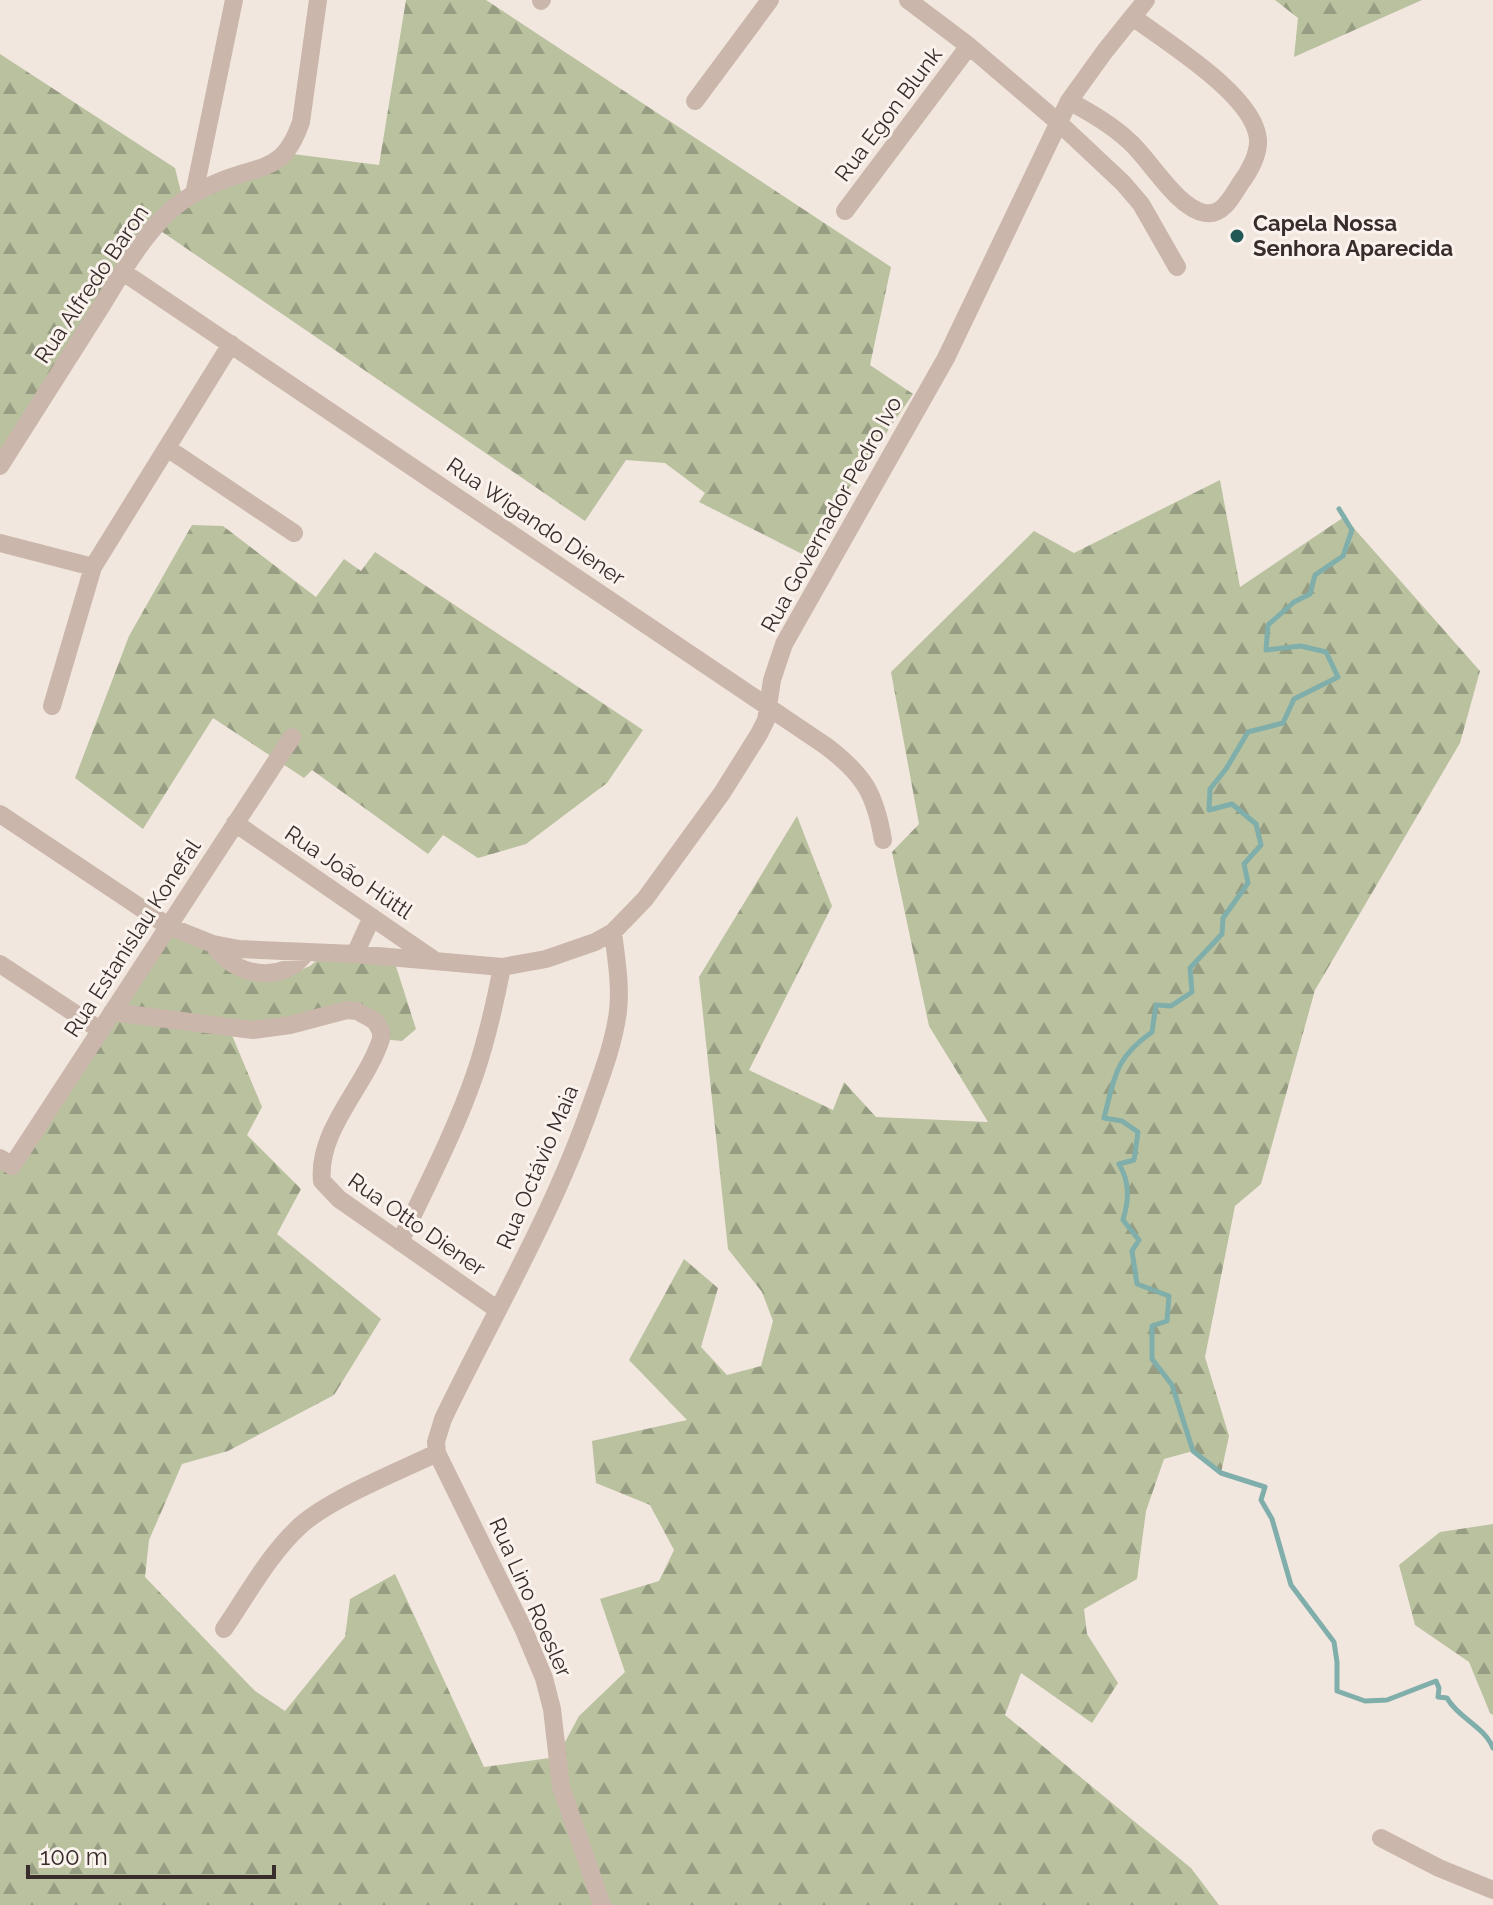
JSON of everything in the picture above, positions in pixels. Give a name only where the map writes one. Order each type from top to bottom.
[{"type":"street","points":[[194,194],[234,0]]},
{"type":"street","name":"Rua Alfredo Baron","points":[[0,466],[155,226],[194,194],[271,165],[295,140],[301,122],[318,0]]},
{"type":"street","points":[[695,101],[770,0]]},
{"type":"street","points":[[910,0],[1058,122],[1123,183],[1141,204],[1177,267]]},
{"type":"street","name":"Rua Governador Pedro Ivo","points":[[0,814],[168,926],[213,944],[239,949],[355,954],[502,967],[570,952],[613,932],[645,899],[722,793],[759,734],[766,720],[772,680],[784,644],[946,358],[1069,101],[1146,0]]},
{"type":"street","points":[[1069,101],[1124,136],[1182,200],[1193,208],[1206,213],[1216,212],[1228,203],[1250,169],[1255,154],[1258,139],[1250,117],[1220,82],[1133,17]]},
{"type":"street","name":"Rua Egon Blunk","points":[[845,211],[969,46]]},
{"type":"street","name":"Rua Wigando Diener","points":[[123,272],[826,746],[857,773],[873,797],[883,840]]},
{"type":"street","points":[[52,706],[93,567],[231,344]]},
{"type":"street","points":[[167,448],[294,533]]},
{"type":"street","points":[[0,543],[93,567]]},
{"type":"street","name":"Rua Estanislau Konefal","points":[[6,1162],[100,1030],[292,737]]},
{"type":"street","name":"Rua João Hüttl","points":[[235,823],[437,961]]},
{"type":"street","points":[[355,954],[372,917]]},
{"type":"street","name":"Rua Octávio Maia","points":[[437,1453],[436,1442],[443,1419],[569,1161],[606,1061],[618,1009],[619,987],[613,932]]},
{"type":"street","points":[[0,964],[100,1030]]},
{"type":"street","points":[[400,1242],[475,1075],[502,967]]},
{"type":"street","name":"Rua Otto Diener","points":[[112,1012],[253,1030],[290,1025],[347,1010],[367,1015],[375,1021],[381,1031],[378,1049],[330,1141],[323,1159],[322,1181],[339,1199],[498,1310]]},
{"type":"street","points":[[224,1629],[273,1556],[301,1525],[335,1504],[437,1453]]},
{"type":"street","name":"Rua Lino Roesler","points":[[437,1453],[523,1628],[544,1678],[552,1709],[561,1787],[602,1905]]},
{"type":"street","points":[[1381,1838],[1439,1868],[1493,1890]]},
{"type":"green space","points":[[406,0],[486,0],[891,267],[870,365],[913,394],[834,510],[810,558],[699,502],[705,493],[665,463],[626,460],[585,521],[155,227],[0,455],[0,54],[175,168],[183,200],[285,153],[379,165]]},
{"type":"green space","points":[[1275,0],[1422,0],[1294,57],[1298,18]]},
{"type":"green space","points":[[1220,480],[1240,587],[1344,517],[1480,671],[1460,743],[1315,990],[1261,1184],[1235,1206],[1205,1357],[1229,1436],[1221,1473],[1193,1451],[1164,1459],[1146,1511],[1137,1579],[1084,1609],[1087,1634],[1118,1683],[1092,1723],[1021,1673],[1005,1715],[1191,1868],[1219,1905],[0,1905],[0,1158],[12,1166],[168,926],[282,978],[310,966],[326,953],[393,957],[416,1029],[402,1041],[381,1039],[367,1015],[229,1028],[262,1107],[247,1135],[301,1189],[277,1234],[381,1319],[334,1395],[228,1451],[182,1464],[149,1540],[145,1577],[255,1691],[285,1711],[345,1637],[350,1599],[395,1574],[484,1767],[557,1757],[579,1716],[625,1672],[600,1599],[659,1581],[674,1550],[650,1505],[596,1483],[592,1441],[687,1420],[629,1360],[684,1259],[718,1288],[701,1347],[727,1375],[761,1366],[773,1321],[762,1292],[728,1249],[699,977],[797,816],[832,906],[749,1070],[833,1110],[844,1082],[876,1117],[988,1122],[929,1026],[892,852],[919,824],[891,672],[1034,531],[1074,553]]},
{"type":"green space","points":[[192,525],[223,526],[316,597],[344,559],[361,571],[375,552],[643,730],[607,783],[526,844],[478,858],[443,835],[428,854],[312,770],[304,778],[213,718],[143,829],[75,778],[129,636]]},
{"type":"green space","points":[[1493,1524],[1493,1715],[1469,1662],[1415,1625],[1399,1565],[1440,1532]]},
{"type":"waterway","points":[[1339,509],[1352,530],[1343,556],[1315,575],[1310,594],[1294,602],[1268,625],[1266,650],[1301,646],[1326,652],[1338,677],[1294,699],[1283,723],[1248,732],[1210,789],[1209,810],[1232,804],[1256,824],[1261,845],[1244,864],[1248,883],[1223,918],[1222,934],[1190,968],[1192,992],[1171,1006],[1156,1005],[1152,1032],[1130,1050],[1118,1069],[1104,1118],[1122,1121],[1138,1132],[1134,1160],[1119,1164],[1127,1191],[1123,1220],[1139,1240],[1132,1251],[1137,1284],[1169,1296],[1167,1321],[1152,1326],[1152,1359],[1172,1385],[1193,1451],[1221,1473],[1265,1487],[1261,1500],[1272,1519],[1291,1585],[1334,1642],[1337,1691],[1365,1701],[1387,1700],[1436,1681],[1438,1697],[1447,1698],[1484,1734],[1493,1748]]},
{"type":"place","name":"Capela Nossa Senhora Aparecida","points":[[1237,236]]}]
